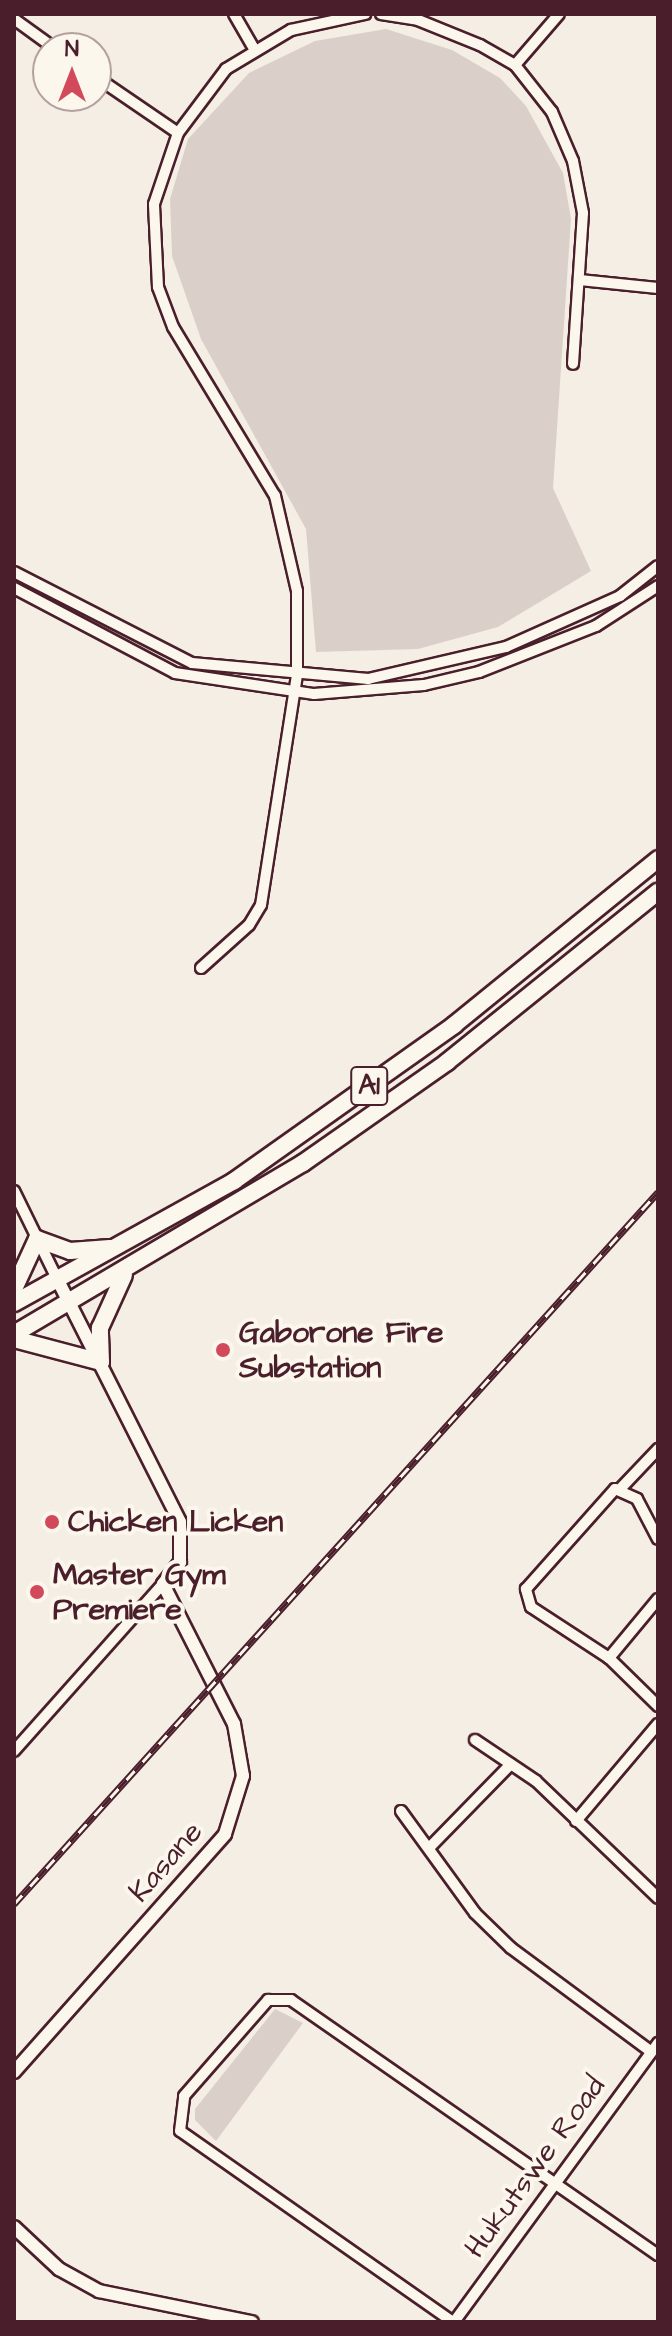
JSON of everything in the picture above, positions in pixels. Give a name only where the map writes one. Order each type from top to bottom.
[{"type":"highway","name":"A1","points":[[14,1303],[131,1243],[234,1181],[454,1025],[658,859]]},
{"type":"highway","name":"A1","points":[[14,1337],[125,1274],[435,1070],[658,892]]},
{"type":"highway","points":[[14,1289],[37,1239],[70,1251],[131,1243]]},
{"type":"highway","points":[[14,1337],[101,1362],[100,1328],[125,1274]]},
{"type":"street","points":[[234,14],[253,47]]},
{"type":"street","points":[[201,968],[261,905],[297,675],[297,591],[285,521],[259,465],[173,327],[158,287],[154,204],[178,133],[204,92],[253,47],[302,26],[365,14]]},
{"type":"street","points":[[381,14],[419,17],[515,65],[552,112],[573,161],[583,213],[573,364]]},
{"type":"street","points":[[515,65],[559,14]]},
{"type":"street","points":[[14,19],[32,32]]},
{"type":"street","points":[[112,88],[178,133]]},
{"type":"street","points":[[580,280],[658,288]]},
{"type":"street","points":[[14,572],[175,658],[297,675],[386,678],[471,660],[591,611],[658,566]]},
{"type":"street","points":[[14,588],[168,670],[294,693],[395,689],[479,672],[596,626],[658,586]]},
{"type":"street","points":[[14,1191],[180,1522],[180,1562],[14,1751]]},
{"type":"street","points":[[658,1449],[526,1589],[536,1611],[609,1658],[658,1706]]},
{"type":"street","points":[[621,1488],[637,1499],[658,1539]]},
{"type":"street","name":"Kasane","points":[[14,2072],[207,1858],[240,1798],[242,1757],[234,1724],[163,1584]]},
{"type":"street","points":[[609,1658],[658,1599]]},
{"type":"street","points":[[576,1821],[658,1724]]},
{"type":"street","points":[[475,1740],[511,1764],[658,1898]]},
{"type":"street","points":[[429,1848],[511,1764]]},
{"type":"street","points":[[401,1811],[511,1948],[654,2047]]},
{"type":"street","points":[[454,2322],[180,2131],[184,2096],[268,2000],[280,1997],[658,2255]]},
{"type":"street","name":"Hukutswe Road","points":[[454,2322],[551,2180],[654,2047]]},
{"type":"street","points":[[14,2227],[59,2269],[99,2291],[252,2322]]},
{"type":"shaded area","points":[[386,29],[452,50],[500,78],[526,106],[563,173],[571,219],[553,488],[591,571],[498,627],[418,649],[316,652],[306,529],[201,339],[172,256],[170,199],[188,139],[249,73],[315,41]]},
{"type":"shaded area","points":[[275,2009],[303,2023],[216,2141],[195,2120],[195,2109]]},
{"type":"railway","points":[[14,1904],[658,1192]]},
{"type":"place","name":"Gaborone Fire Substation","points":[[223,1350]]},
{"type":"place","name":"Chicken Licken","points":[[52,1522]]},
{"type":"place","name":"Master Gym Premiere","points":[[37,1592]]}]
